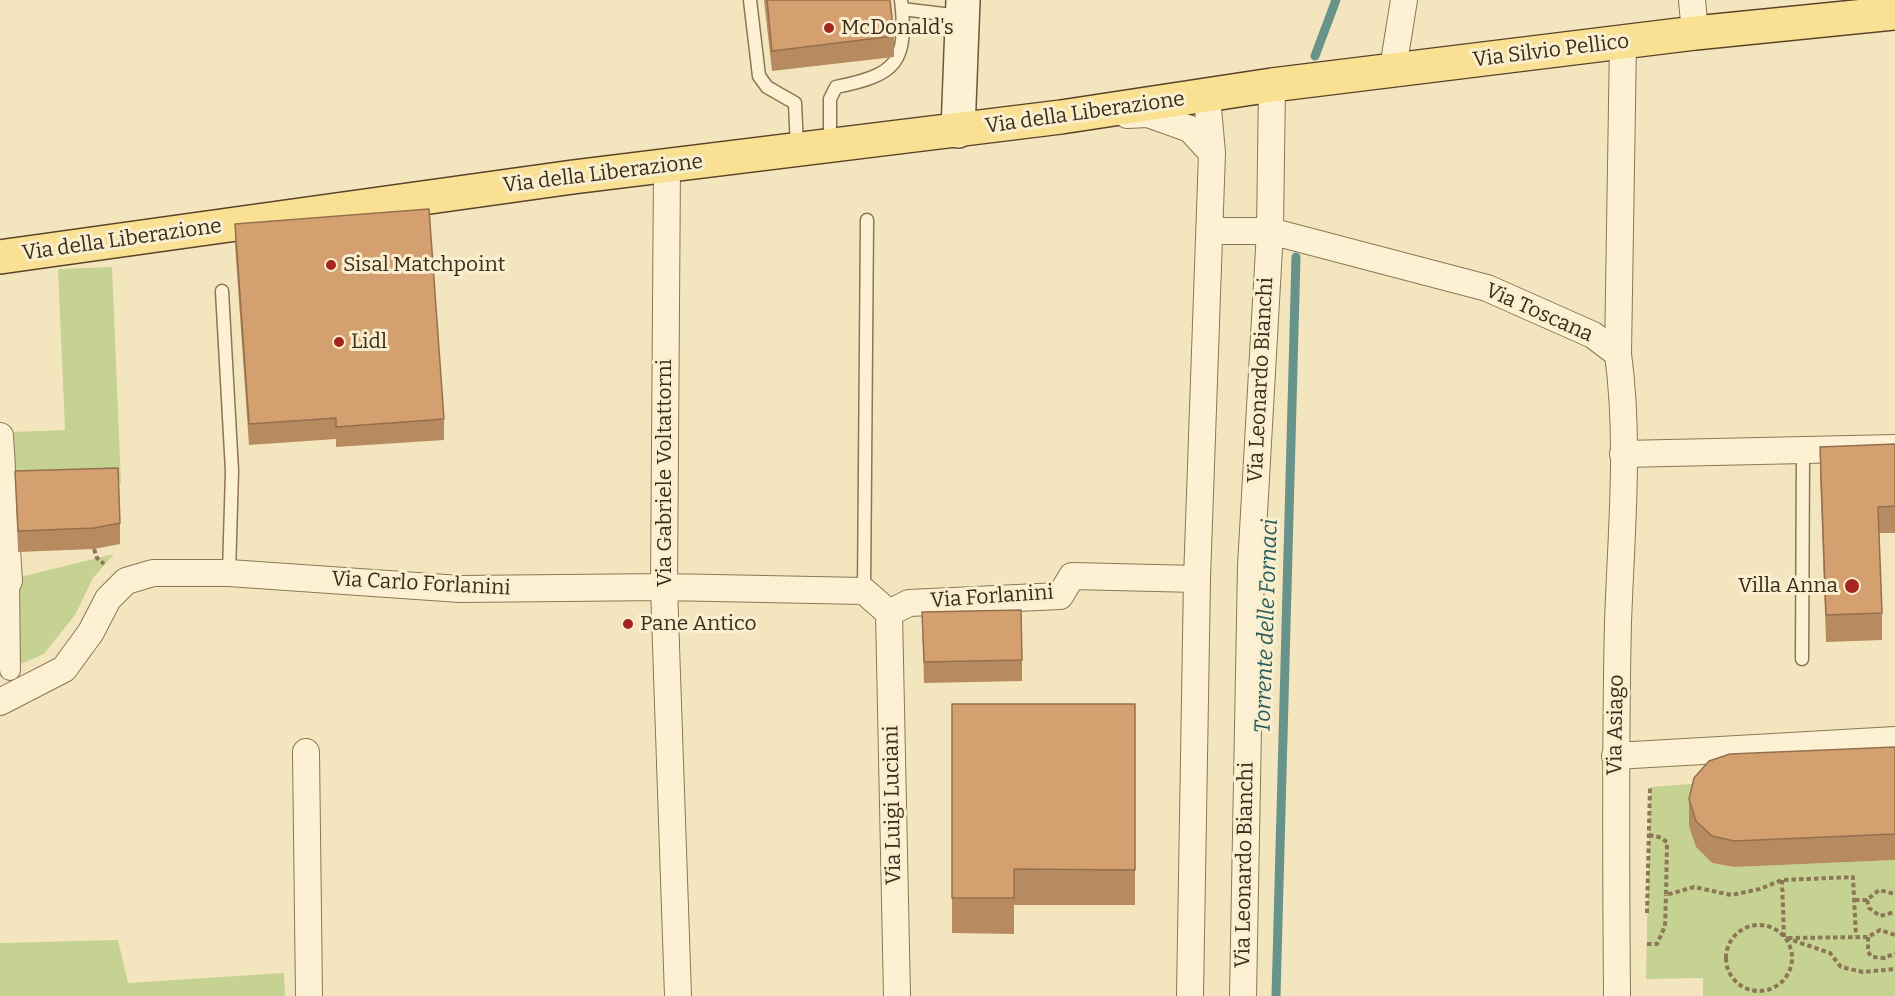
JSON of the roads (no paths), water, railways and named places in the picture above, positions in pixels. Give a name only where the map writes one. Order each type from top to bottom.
[{"type":"main road","points":[[958,131],[963,8]]},
{"type":"main road","name":"Via Silvio Pellico","points":[[1207,97],[1272,85],[1695,33],[1895,13]]},
{"type":"main road","name":"Via della Liberazione","points":[[0,257],[667,166],[958,131],[1207,97]]},
{"type":"street","points":[[1395,71],[1404,0]]},
{"type":"street","points":[[1692,0],[1695,33]]},
{"type":"street","points":[[1623,42],[1618,354],[1622,380],[1623,454],[1895,448]]},
{"type":"street","name":"Via Leonardo Bianchi","points":[[1243,996],[1251,566],[1270,231],[1272,85]]},
{"type":"street","points":[[1190,996],[1197,579],[1212,153],[1207,97]]},
{"type":"street","points":[[1061,117],[1148,114],[1190,129],[1212,153]]},
{"type":"street","name":"Via Gabriele Voltattorni","points":[[667,166],[664,587],[678,996]]},
{"type":"street","points":[[1210,231],[1270,231]]},
{"type":"street","name":"Via Toscana","points":[[1270,231],[1487,288],[1593,335],[1618,354]]},
{"type":"street","points":[[0,436],[9,581],[9,670]]},
{"type":"street","name":"Via Asiago","points":[[1617,996],[1615,756],[1623,454]]},
{"type":"street","name":"Via Carlo Forlanini","points":[[0,702],[64,669],[91,632],[108,599],[126,581],[153,573],[229,573],[460,589],[664,587],[864,591]]},
{"type":"street","name":"Via Forlanini","points":[[889,614],[909,603],[1060,596],[1072,576],[1197,579]]},
{"type":"street","points":[[864,591],[889,614]]},
{"type":"street","name":"Via Luigi Luciani","points":[[889,614],[897,996]]},
{"type":"street","points":[[1615,756],[1895,740]]},
{"type":"street","points":[[306,752],[309,996]]},
{"type":"lane","points":[[750,0],[759,76],[767,87],[795,103],[797,150]]},
{"type":"lane","points":[[830,146],[830,99],[836,87],[872,80],[891,66],[902,51],[904,31],[901,5],[963,8]]},
{"type":"lane","points":[[864,591],[867,220]]},
{"type":"lane","points":[[222,291],[232,471],[229,573]]},
{"type":"lane","points":[[1802,659],[1803,451]]},
{"type":"waterway","name":"Torrente delle Fornaci","points":[[1315,56],[1336,0]]},
{"type":"waterway","name":"Torrente delle Fornaci","points":[[1276,996],[1296,257]]},
{"type":"place","name":"McDonald's","points":[[829,28]]},
{"type":"place","name":"Sisal Matchpoint","points":[[331,265]]},
{"type":"place","name":"Lidl","points":[[339,342]]},
{"type":"place","name":"Villa Anna","points":[[1852,586]]},
{"type":"place","name":"Pane Antico","points":[[628,624]]}]
